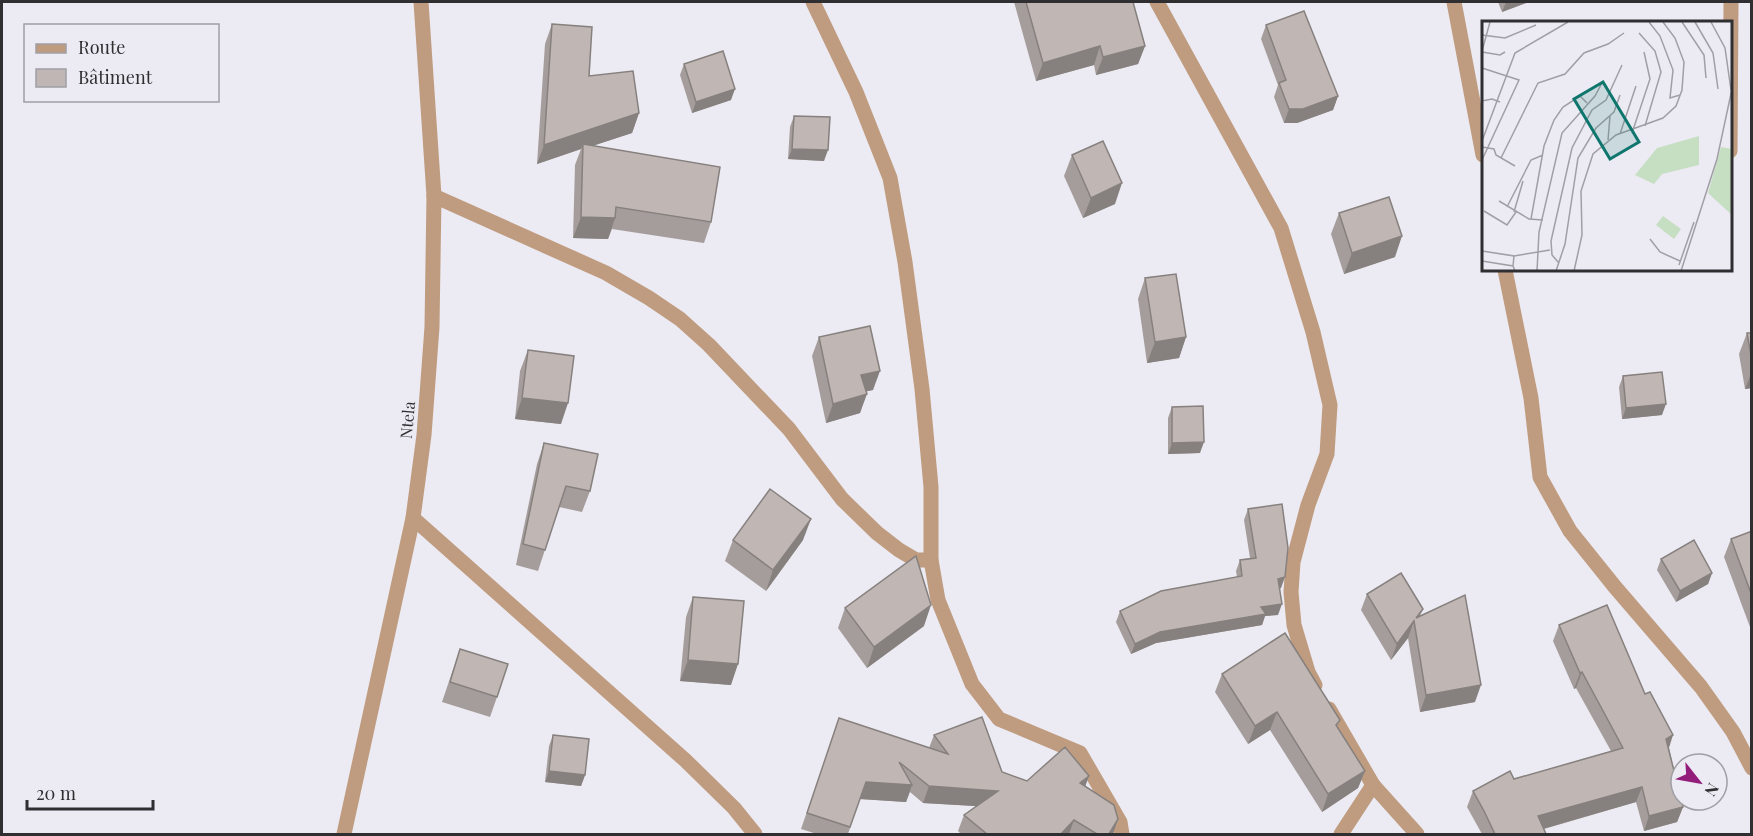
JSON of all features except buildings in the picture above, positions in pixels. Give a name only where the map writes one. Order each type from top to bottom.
[{"type":"street","name":"Ntela","points":[[344,834],[413,518],[424,435],[431,339],[434,196],[421,2]]},
{"type":"street","points":[[813,2],[856,92],[890,178],[905,262],[922,389],[931,487],[931,560],[938,600],[972,684],[999,719],[1080,753],[1120,822],[1122,834]]},
{"type":"street","points":[[1156,2],[1281,228],[1313,332],[1330,405],[1327,454],[1308,505],[1293,562],[1291,592],[1294,625],[1308,672],[1373,785],[1417,834]]},
{"type":"street","points":[[1454,2],[1482,150]]},
{"type":"street","points":[[1731,2],[1731,21]]},
{"type":"street","points":[[434,196],[606,273],[680,319],[709,345],[789,429],[842,499],[876,533],[916,560],[931,560]]},
{"type":"street","points":[[1505,272],[1531,398],[1540,477],[1570,531],[1701,687],[1733,732],[1752,768]]},
{"type":"street","points":[[413,518],[685,760],[734,808],[755,834]]},
{"type":"street","points":[[1341,834],[1373,785]]}]
